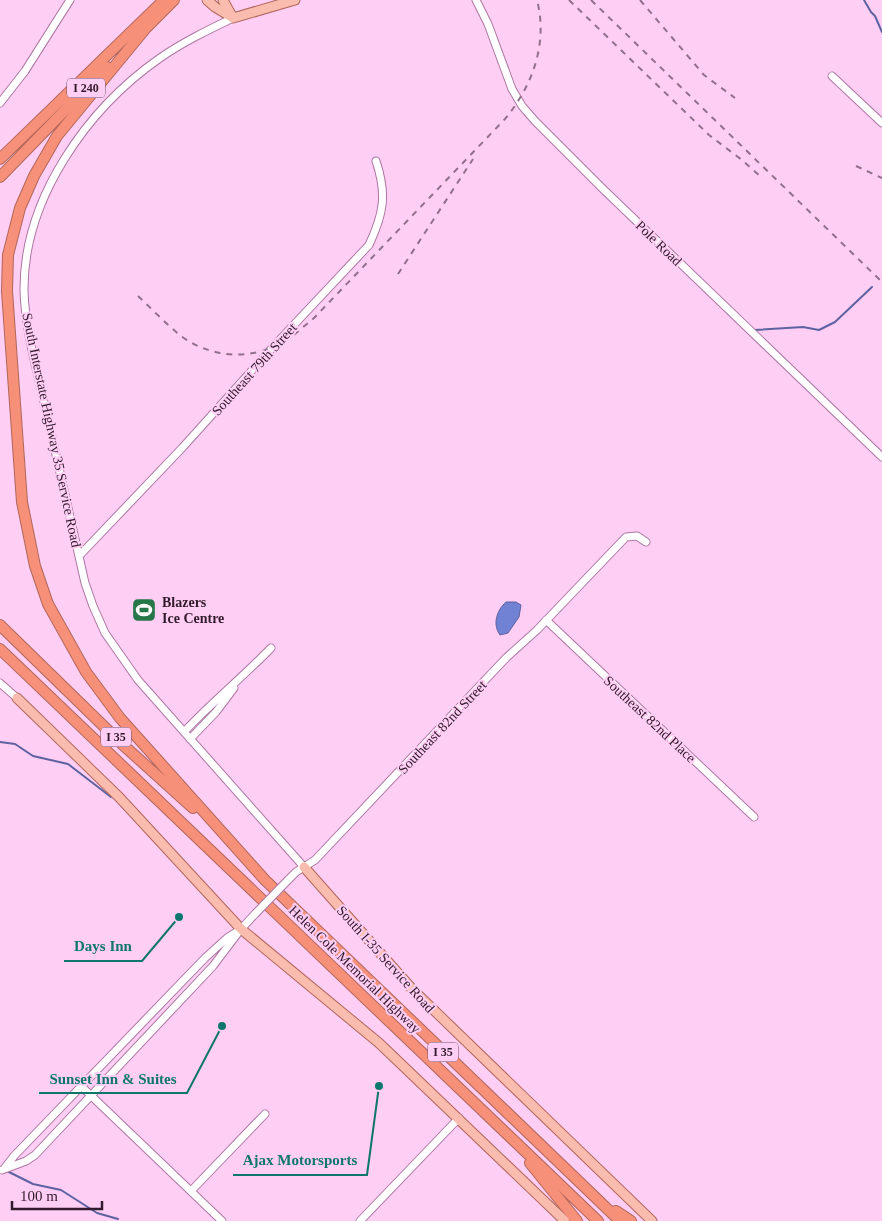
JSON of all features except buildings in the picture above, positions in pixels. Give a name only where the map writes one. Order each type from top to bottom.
[{"type":"highway","name":"I 240","points":[[0,159],[164,0]]},
{"type":"highway","name":"I 240","points":[[0,177],[174,0]]},
{"type":"highway","points":[[146,28],[57,136],[34,176],[20,208],[11,240],[8,255],[7,291],[22,502],[35,566],[48,604],[86,672],[120,718],[235,846]]},
{"type":"highway","name":"I 35","points":[[0,625],[122,744],[235,846]]},
{"type":"highway","name":"Helen Cole Memorial Highway","points":[[0,650],[598,1221]]},
{"type":"highway","name":"Helen Cole Memorial Highway","points":[[235,846],[265,880],[620,1221]]},
{"type":"highway","points":[[500,1128],[577,1221]]},
{"type":"highway","points":[[598,1200],[631,1221]]},
{"type":"main road","points":[[207,0],[233,18],[295,0]]},
{"type":"main road","points":[[223,0],[233,18]]},
{"type":"main road","points":[[17,698],[119,797],[241,929],[373,1037],[562,1220]]},
{"type":"main road","name":"South I-35 Service Road","points":[[304,867],[412,989],[652,1221]]},
{"type":"street","points":[[0,103],[26,71],[70,0]]},
{"type":"street","name":"Pole Road","points":[[476,0],[488,24],[515,95],[535,121],[603,189],[882,457]]},
{"type":"street","name":"South Interstate Highway 35 Service Road","points":[[138,680],[106,634],[93,606],[79,556],[29,329],[24,290],[30,239],[40,206],[53,176],[73,145],[92,121],[132,80],[160,58],[200,33],[233,18]]},
{"type":"street","points":[[832,76],[882,123]]},
{"type":"street","name":"Southeast 79th Street","points":[[79,556],[189,441],[272,347],[369,245],[377,228],[382,210],[383,180],[376,161]]},
{"type":"street","name":"Southeast 82nd Street","points":[[1,1171],[26,1161],[35,1155],[213,966],[255,914],[288,880],[315,860],[506,658],[546,620],[626,537],[637,536],[646,542]]},
{"type":"street","name":"Southeast 82nd Place","points":[[546,620],[754,817]]},
{"type":"street","points":[[184,732],[271,648]]},
{"type":"street","points":[[190,739],[216,712],[241,679]]},
{"type":"street","name":"South I-35 Service Road","points":[[138,680],[304,867]]},
{"type":"street","points":[[0,683],[17,698]]},
{"type":"street","name":"Southeast 82nd Street","points":[[1,1171],[205,958],[227,938],[241,929]]},
{"type":"street","points":[[81,1086],[222,1221]]},
{"type":"street","points":[[191,1191],[265,1114]]},
{"type":"street","points":[[360,1221],[458,1118]]},
{"type":"water","points":[[506,602],[516,602],[521,605],[519,617],[508,633],[500,635],[496,622],[500,609]]},
{"type":"waterway","points":[[864,0],[875,16],[882,32]]},
{"type":"waterway","points":[[754,330],[803,327],[819,330],[835,322],[872,287]]},
{"type":"waterway","points":[[0,742],[15,744],[33,756],[68,764],[111,797]]},
{"type":"waterway","points":[[7,1171],[33,1184],[61,1190],[97,1213],[118,1219]]},
{"type":"railway","points":[[138,296],[181,336],[205,349],[218,353],[245,354],[258,352],[271,348],[292,336],[314,318],[505,119],[515,106],[536,63],[541,32],[537,0]]},
{"type":"railway","points":[[569,0],[709,135],[761,177]]},
{"type":"railway","points":[[591,0],[882,282]]},
{"type":"railway","points":[[640,0],[704,75],[735,98]]},
{"type":"railway","points":[[398,274],[473,159]]},
{"type":"railway","points":[[856,166],[882,178]]},
{"type":"place","name":"Blazers Ice Centre","points":[[144,610]]},
{"type":"place","name":"Days Inn","points":[[179,917]]},
{"type":"place","name":"Sunset Inn & Suites","points":[[222,1026]]},
{"type":"place","name":"Ajax Motorsports","points":[[379,1086]]}]
